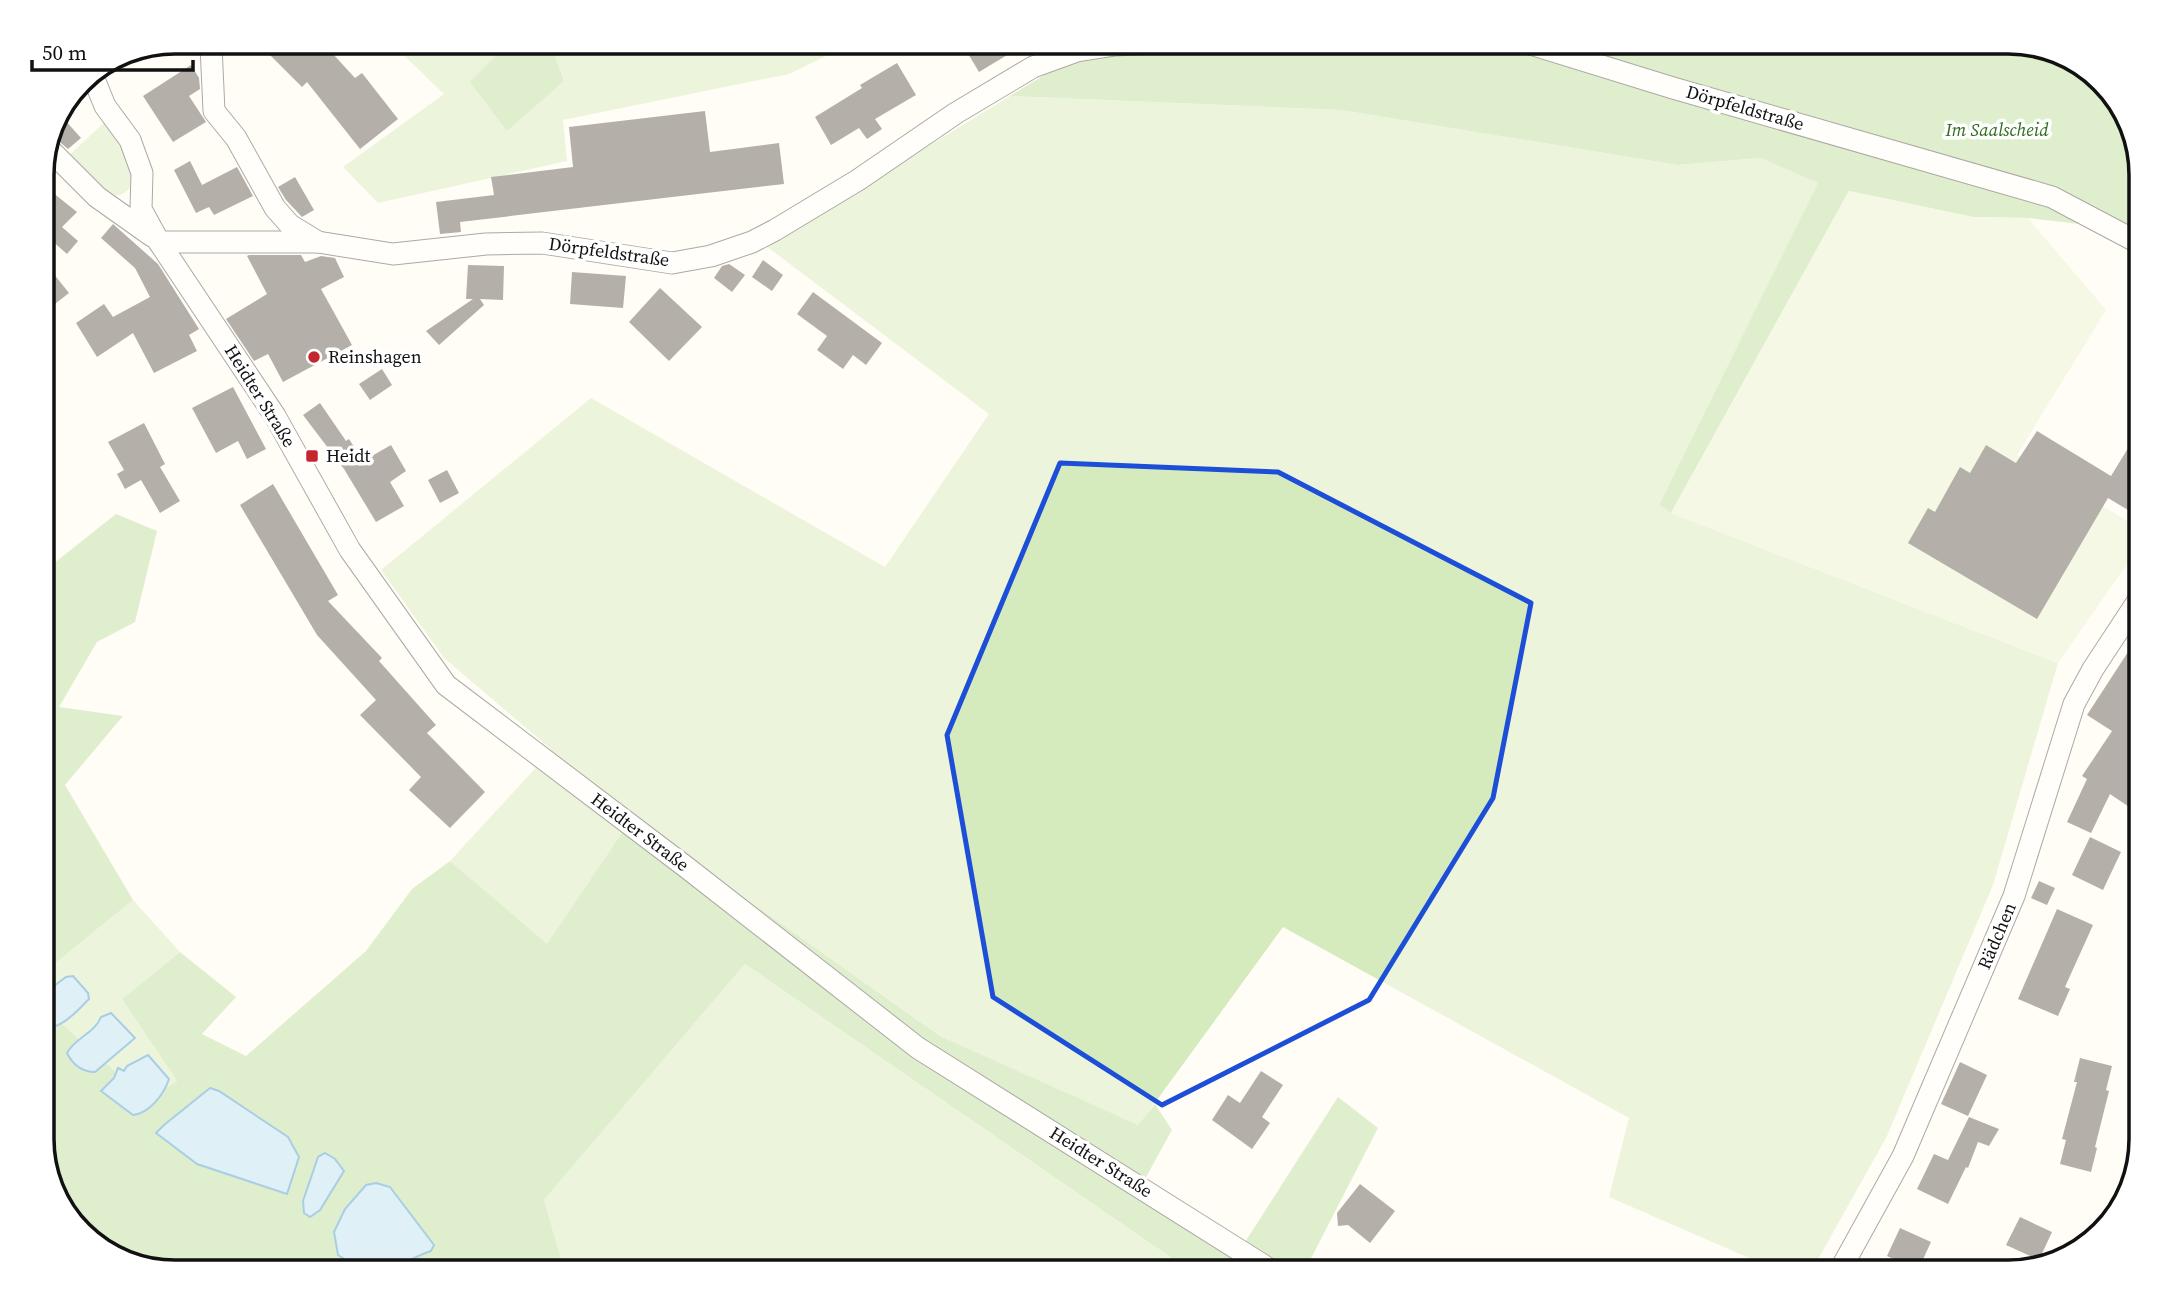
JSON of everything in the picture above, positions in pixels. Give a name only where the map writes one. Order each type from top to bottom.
[{"type":"street","points":[[211,54],[214,111],[236,138],[275,208],[290,225],[318,242]]},
{"type":"street","name":"Dörpfeldstraße","points":[[159,242],[318,242],[393,254],[486,244],[542,243],[672,263],[710,256],[752,242],[775,230],[858,180],[956,113],[1033,66],[1068,54]]},
{"type":"street","name":"Dörpfeldstraße","points":[[1563,54],[2052,197],[2128,237]]},
{"type":"street","points":[[96,83],[105,106],[130,140],[142,173],[141,209],[159,242]]},
{"type":"street","points":[[56,156],[97,197],[159,242]]},
{"type":"street","name":"Heidter Straße","points":[[159,242],[275,416],[350,550],[446,685],[918,1048],[1255,1260]]},
{"type":"street","name":"Rädchen","points":[[1846,1260],[1903,1156],[2014,896],[2074,704],[2128,616]]},
{"type":"highlighted area","points":[[1060,463],[1278,472],[1531,603],[1493,798],[1369,1000],[1162,1105],[993,997],[947,735]]},
{"type":"green space","points":[[402,54],[498,54],[471,82],[564,81],[554,54],[830,54],[789,74],[563,120],[567,161],[378,203],[343,167],[444,94]]},
{"type":"green space","points":[[497,54],[554,54],[564,81],[507,131],[470,82]]},
{"type":"green space","name":"Im Saalscheid","points":[[1066,54],[2024,55],[2054,63],[2082,79],[2104,101],[2113,115],[2126,151],[2128,230],[2028,218],[1973,217],[1849,191],[1671,513],[1659,505],[1818,183],[1760,158],[1678,165],[1341,110],[1010,96],[1069,60]]},
{"type":"green space","points":[[1010,96],[1341,110],[1678,165],[1760,158],[1819,183],[1659,505],[1671,513],[2058,663],[1993,885],[1887,1136],[1818,1260],[1753,1260],[1609,1197],[1629,1118],[1283,927],[1138,1126],[940,1036],[632,818],[547,945],[450,861],[552,750],[444,658],[381,570],[591,398],[885,567],[989,414],[766,246]]},
{"type":"green space","points":[[106,121],[123,144],[134,169],[132,185],[120,195],[109,194],[97,187],[66,158]]},
{"type":"green space","points":[[1849,191],[1973,217],[2028,218],[2106,310],[2017,455],[2128,521],[2128,562],[2058,663],[1671,513]]},
{"type":"green space","points":[[116,514],[157,531],[135,622],[97,642],[59,707],[123,716],[65,785],[133,900],[55,963],[55,562]]},
{"type":"green space","points":[[632,818],[940,1036],[1138,1125],[1155,1104],[1172,1130],[1140,1188],[1238,1253],[1338,1097],[1378,1128],[1310,1260],[1175,1260],[745,964],[544,1200],[562,1260],[159,1259],[129,1251],[101,1235],[79,1213],[70,1199],[61,1178],[55,1147],[55,1018],[146,1099],[177,1081],[122,999],[180,952],[236,997],[202,1034],[246,1056],[366,951],[412,889],[450,861],[547,944]]},
{"type":"green space","points":[[133,900],[180,952],[122,999],[177,1081],[146,1099],[55,1018],[55,963]]},
{"type":"green space","points":[[745,964],[1175,1260],[562,1260],[544,1200]]},
{"type":"water","points":[[73,976],[88,993],[89,999],[61,1024],[55,1026],[55,985],[66,977]]},
{"type":"water","points":[[111,1013],[135,1038],[95,1072],[82,1069],[67,1053],[101,1017]]},
{"type":"water","points":[[148,1055],[169,1079],[155,1102],[145,1111],[133,1115],[101,1091],[114,1078],[118,1068],[124,1071],[127,1066]]},
{"type":"water","points":[[210,1088],[219,1091],[288,1137],[299,1157],[287,1194],[197,1164],[156,1133]]},
{"type":"water","points":[[325,1153],[335,1159],[344,1171],[320,1210],[310,1217],[304,1213],[303,1201],[318,1157]]},
{"type":"water","points":[[376,1183],[390,1187],[434,1245],[431,1251],[410,1260],[347,1260],[338,1255],[334,1232],[345,1209],[366,1185]]},
{"type":"building","points":[[269,54],[333,54],[355,78],[362,73],[398,119],[360,149],[307,82],[302,87]]},
{"type":"building","points":[[968,54],[1009,54],[979,72]]},
{"type":"building","points":[[897,63],[916,95],[875,119],[882,129],[867,139],[859,128],[831,145],[815,117]]},
{"type":"building","points":[[191,65],[199,78],[200,89],[189,96],[206,122],[173,142],[143,96]]},
{"type":"building","points":[[705,111],[710,152],[779,143],[784,184],[460,222],[461,232],[440,234],[436,202],[494,195],[491,177],[573,167],[569,127]]},
{"type":"building","points":[[67,122],[81,138],[68,149],[59,141]]},
{"type":"building","points":[[190,161],[202,185],[237,167],[253,196],[214,215],[209,207],[196,213],[174,170]]},
{"type":"building","points":[[295,177],[314,210],[302,217],[278,187]]},
{"type":"building","points":[[55,194],[77,212],[62,227],[78,241],[67,254],[55,243]]},
{"type":"building","points":[[113,224],[158,264],[199,329],[189,335],[197,351],[154,373],[133,333],[97,357],[76,323],[104,304],[113,317],[150,297],[135,268],[101,238]]},
{"type":"building","points":[[301,255],[305,262],[321,256],[335,258],[344,277],[321,289],[352,345],[283,382],[268,354],[254,361],[226,319],[267,294],[247,256]]},
{"type":"building","points":[[763,260],[783,275],[772,291],[752,277]]},
{"type":"building","points":[[729,264],[745,275],[732,292],[714,278],[722,266]]},
{"type":"building","points":[[468,265],[504,266],[503,300],[480,299],[484,305],[439,345],[426,331],[473,299],[466,299]]},
{"type":"building","points":[[572,272],[626,276],[623,308],[570,304]]},
{"type":"building","points":[[55,276],[69,293],[55,304]]},
{"type":"building","points":[[660,288],[702,327],[669,361],[629,322]]},
{"type":"building","points":[[813,292],[882,343],[866,365],[853,355],[843,369],[817,350],[827,336],[797,314]]},
{"type":"building","points":[[382,369],[392,385],[370,400],[359,384]]},
{"type":"building","points":[[233,387],[266,449],[247,459],[238,441],[216,453],[192,408]]},
{"type":"building","points":[[320,403],[363,461],[391,445],[406,471],[390,482],[404,506],[376,522],[344,469],[303,415]]},
{"type":"building","points":[[144,423],[165,464],[160,467],[180,501],[160,513],[141,480],[125,489],[117,474],[124,470],[108,442]]},
{"type":"building","points":[[2037,431],[2111,476],[2128,448],[2128,510],[2108,498],[2037,619],[1908,543],[1928,508],[1935,512],[1960,467],[1970,473],[1986,445],[2016,463]]},
{"type":"building","points":[[447,470],[459,493],[440,503],[428,480]]},
{"type":"building","points":[[273,484],[338,595],[328,601],[382,658],[379,661],[436,725],[427,733],[485,792],[450,828],[409,790],[421,777],[360,715],[376,700],[317,635],[240,505]]},
{"type":"building","points":[[2128,651],[2129,807],[2110,794],[2091,833],[2067,822],[2087,779],[2082,776],[2112,731],[2087,715]]},
{"type":"building","points":[[2090,837],[2121,852],[2103,890],[2072,875]]},
{"type":"building","points":[[2039,881],[2055,888],[2047,905],[2031,898]]},
{"type":"building","points":[[2057,909],[2093,925],[2065,987],[2070,989],[2058,1016],[2018,999]]},
{"type":"building","points":[[2080,1058],[2112,1066],[2091,1172],[2060,1164],[2066,1140],[2062,1139],[2077,1082],[2074,1082]]},
{"type":"building","points":[[1960,1062],[1987,1075],[1968,1116],[1941,1104]]},
{"type":"building","points":[[1261,1071],[1283,1085],[1262,1117],[1270,1123],[1252,1149],[1212,1120],[1228,1095],[1240,1103]]},
{"type":"building","points":[[1969,1117],[1999,1129],[1989,1146],[1978,1142],[1968,1168],[1966,1167],[1948,1204],[1917,1189],[1934,1154],[1948,1160]]},
{"type":"building","points":[[1360,1184],[1395,1211],[1370,1243],[1348,1225],[1338,1226],[1337,1213]]},
{"type":"building","points":[[2020,1217],[2052,1232],[2039,1256],[2033,1257],[2006,1245]]},
{"type":"building","points":[[1900,1228],[1931,1242],[1923,1260],[1896,1260],[1887,1256]]},
{"type":"place","name":"Reinshagen","points":[[314,357]]},
{"type":"place","name":"Heidt","points":[[312,456]]}]
